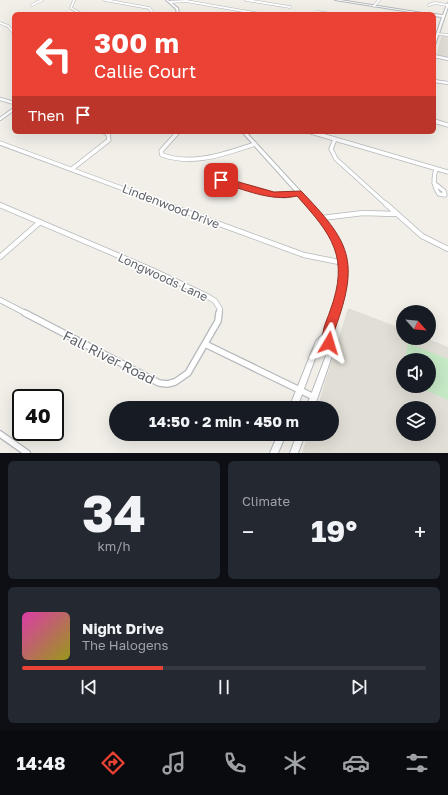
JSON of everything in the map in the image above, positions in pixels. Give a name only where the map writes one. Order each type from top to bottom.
[{"type":"street","points":[[32,5],[42,0]]},
{"type":"street","points":[[74,0],[71,8],[74,12]]},
{"type":"street","points":[[105,0],[149,8],[153,12]]},
{"type":"street","points":[[167,0],[177,9],[178,12]]},
{"type":"street","points":[[246,0],[290,7]]},
{"type":"street","points":[[336,0],[414,12]]},
{"type":"street","points":[[374,6],[379,0]]},
{"type":"street","points":[[170,2],[186,1],[249,12]]},
{"type":"street","points":[[429,5],[448,5],[436,39]]},
{"type":"street","points":[[318,12],[322,8]]},
{"type":"street","points":[[436,15],[443,16]]},
{"type":"street","points":[[0,23],[8,26],[12,31]]},
{"type":"street","points":[[438,33],[448,36]]},
{"type":"street","points":[[436,56],[448,59]]},
{"type":"street","points":[[436,81],[448,83]]},
{"type":"street","points":[[0,99],[12,102]]},
{"type":"street","points":[[0,119],[12,110]]},
{"type":"street","points":[[436,122],[448,125]]},
{"type":"street","points":[[72,169],[109,140],[108,134]]},
{"type":"street","points":[[176,134],[164,145],[161,151],[162,155],[170,159],[192,160],[206,158],[255,144]]},
{"type":"street","points":[[246,134],[322,218],[336,239],[344,263],[344,282],[337,309],[328,333],[318,344],[295,401]]},
{"type":"street","points":[[318,134],[448,172]]},
{"type":"street","points":[[335,139],[331,146],[333,155],[395,214],[422,236],[448,250]]},
{"type":"street","name":"Lindenwood Drive","points":[[0,143],[304,256],[344,263]]},
{"type":"street","points":[[434,183],[436,169]]},
{"type":"street","points":[[221,180],[274,195],[284,196],[298,193]]},
{"type":"street","name":"Longwoods Lane","points":[[0,205],[152,270],[215,301],[220,310],[218,321],[205,344]]},
{"type":"street","points":[[322,218],[363,214],[395,214]]},
{"type":"street","points":[[0,257],[40,222]]},
{"type":"street","name":"Fall River Road","points":[[0,300],[159,383],[171,383],[181,379],[188,373],[205,344]]},
{"type":"street","points":[[313,401],[330,353],[328,333]]},
{"type":"street","points":[[205,344],[314,397]]},
{"type":"street","points":[[0,434],[26,453]]},
{"type":"street","points":[[274,453],[279,441]]},
{"type":"street","points":[[294,453],[298,441]]},
{"type":"shaded area","points":[[442,35],[448,36],[448,58],[436,56]]},
{"type":"shaded area","points":[[348,308],[396,326],[396,345],[436,345],[436,342],[448,347],[448,453],[302,453],[306,441],[339,441],[339,401],[319,401]]},
{"type":"green space","points":[[408,345],[413,345],[433,353],[406,353]]},
{"type":"green space","points":[[436,354],[448,359],[448,400],[432,393],[436,393]]},
{"type":"route","points":[[221,180],[229,181],[274,195],[284,196],[298,193],[322,218],[334,234],[344,263],[344,282],[340,300],[328,333],[329,343]]}]
